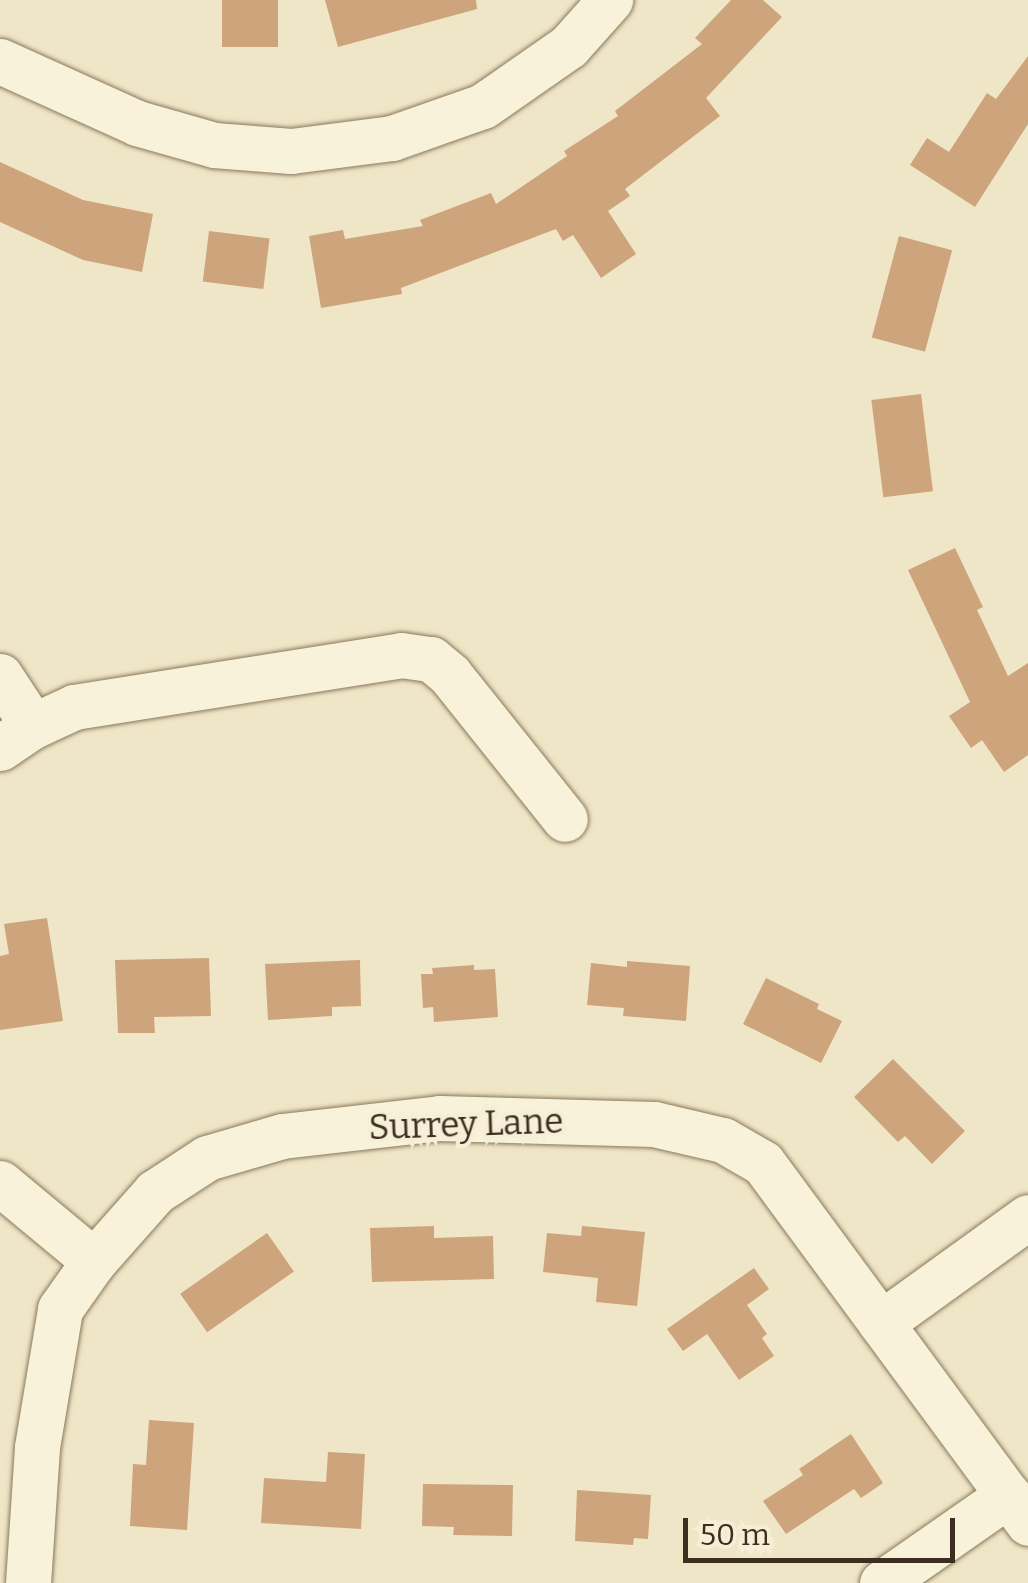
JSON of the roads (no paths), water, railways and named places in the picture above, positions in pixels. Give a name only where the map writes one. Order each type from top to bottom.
[{"type":"street","points":[[0,62],[138,123],[214,145],[291,150],[392,138],[483,106],[569,46],[610,0]]},
{"type":"street","points":[[0,676],[16,737],[74,707],[118,697],[401,655],[431,659],[450,675],[565,819]]},
{"type":"street","name":"Surrey Lane","points":[[28,1583],[37,1447],[60,1310],[94,1262],[168,1183],[207,1158],[282,1136],[440,1118],[654,1124],[722,1140],[763,1163],[1018,1509]]},
{"type":"street","points":[[0,1183],[94,1262]]},
{"type":"street","points":[[881,1323],[1028,1217]]},
{"type":"street","points":[[882,1583],[1018,1509]]}]
